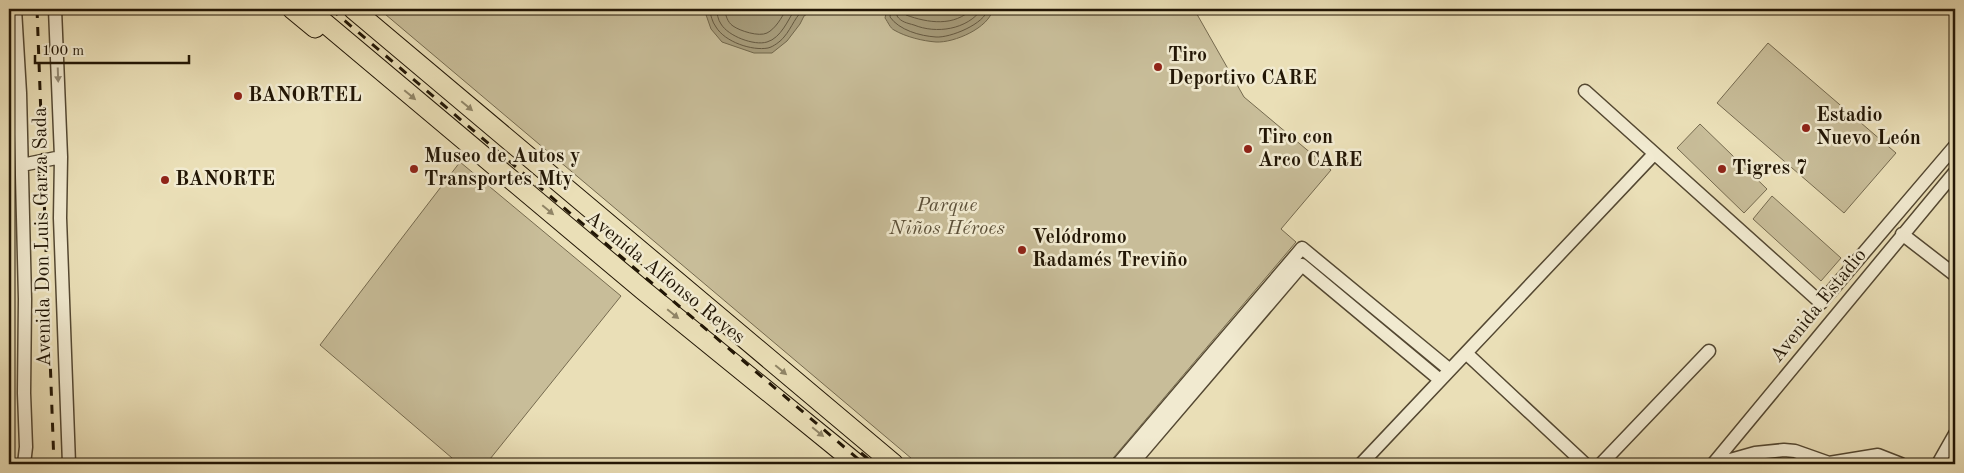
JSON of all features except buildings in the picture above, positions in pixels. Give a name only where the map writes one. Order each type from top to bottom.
[{"type":"highway","name":"Avenida Alfonso Reyes","points":[[303,9],[372,63],[644,291],[857,464]]},
{"type":"highway","name":"Avenida Alfonso Reyes","points":[[353,9],[894,464]]},
{"type":"highway","points":[[368,9],[419,52],[430,75]]},
{"type":"highway","points":[[750,344],[766,390]]},
{"type":"street","name":"Avenida Don Luis Garza Sada","points":[[14,9],[20,93],[25,298],[26,447],[24,464]]},
{"type":"street","name":"Avenida Don Luis Garza Sada","points":[[55,9],[69,464]]},
{"type":"street","points":[[1585,91],[1821,303],[1955,146]]},
{"type":"street","points":[[1364,463],[1654,154]]},
{"type":"street","points":[[22,164],[61,156]]},
{"type":"street","name":"Avenida Estadio","points":[[1715,464],[1902,234],[1955,172]]},
{"type":"street","points":[[1902,234],[1955,275]]},
{"type":"street","points":[[1132,464],[1147,439],[1302,248],[1450,370]]},
{"type":"street","points":[[1118,464],[1147,439],[1302,265],[1440,380]]},
{"type":"street","points":[[1601,464],[1709,351]]},
{"type":"street","points":[[1466,353],[1586,464]]},
{"type":"street","points":[[1938,464],[1955,434]]},
{"type":"street","points":[[1715,464],[1755,453],[1784,450],[1794,450],[1833,464],[1867,456],[1901,464]]},
{"type":"green space","name":"Parque Niños Héroes","points":[[379,9],[1194,9],[1244,97],[1331,170],[1281,229],[1296,242],[1108,464],[918,464]]},
{"type":"green space","name":"Estadio Nuevo León","points":[[1768,43],[1896,153],[1844,213],[1717,103]]},
{"type":"green space","name":"Tigres 7","points":[[1700,124],[1767,189],[1744,213],[1677,148]]},
{"type":"green space","points":[[460,162],[621,296],[486,464],[459,464],[320,345]]},
{"type":"green space","name":"Tigres 7","points":[[1772,196],[1841,258],[1821,281],[1753,219]]},
{"type":"water","points":[[704,9],[815,9],[804,16],[787,41],[772,53],[754,53],[722,42],[711,29]]},
{"type":"water","points":[[887,9],[993,9],[985,22],[970,33],[952,40],[936,42],[904,35],[893,29],[885,18]]},
{"type":"railway","points":[[37,9],[54,464]]},
{"type":"railway","points":[[331,9],[864,464]]},
{"type":"railway","points":[[861,453],[875,464]]},
{"type":"place","name":"Tiro Deportivo CARE","points":[[1158,67]]},
{"type":"place","name":"BANORTEL","points":[[238,96]]},
{"type":"place","name":"Estadio Nuevo León","points":[[1806,128]]},
{"type":"place","name":"Tiro con Arco CARE","points":[[1248,149]]},
{"type":"place","name":"Museo de Autos y Transportes Mty","points":[[414,169]]},
{"type":"place","name":"Tigres 7","points":[[1722,169]]},
{"type":"place","name":"BANORTE","points":[[165,180]]},
{"type":"place","name":"Velódromo Radamés Treviño","points":[[1022,250]]}]
